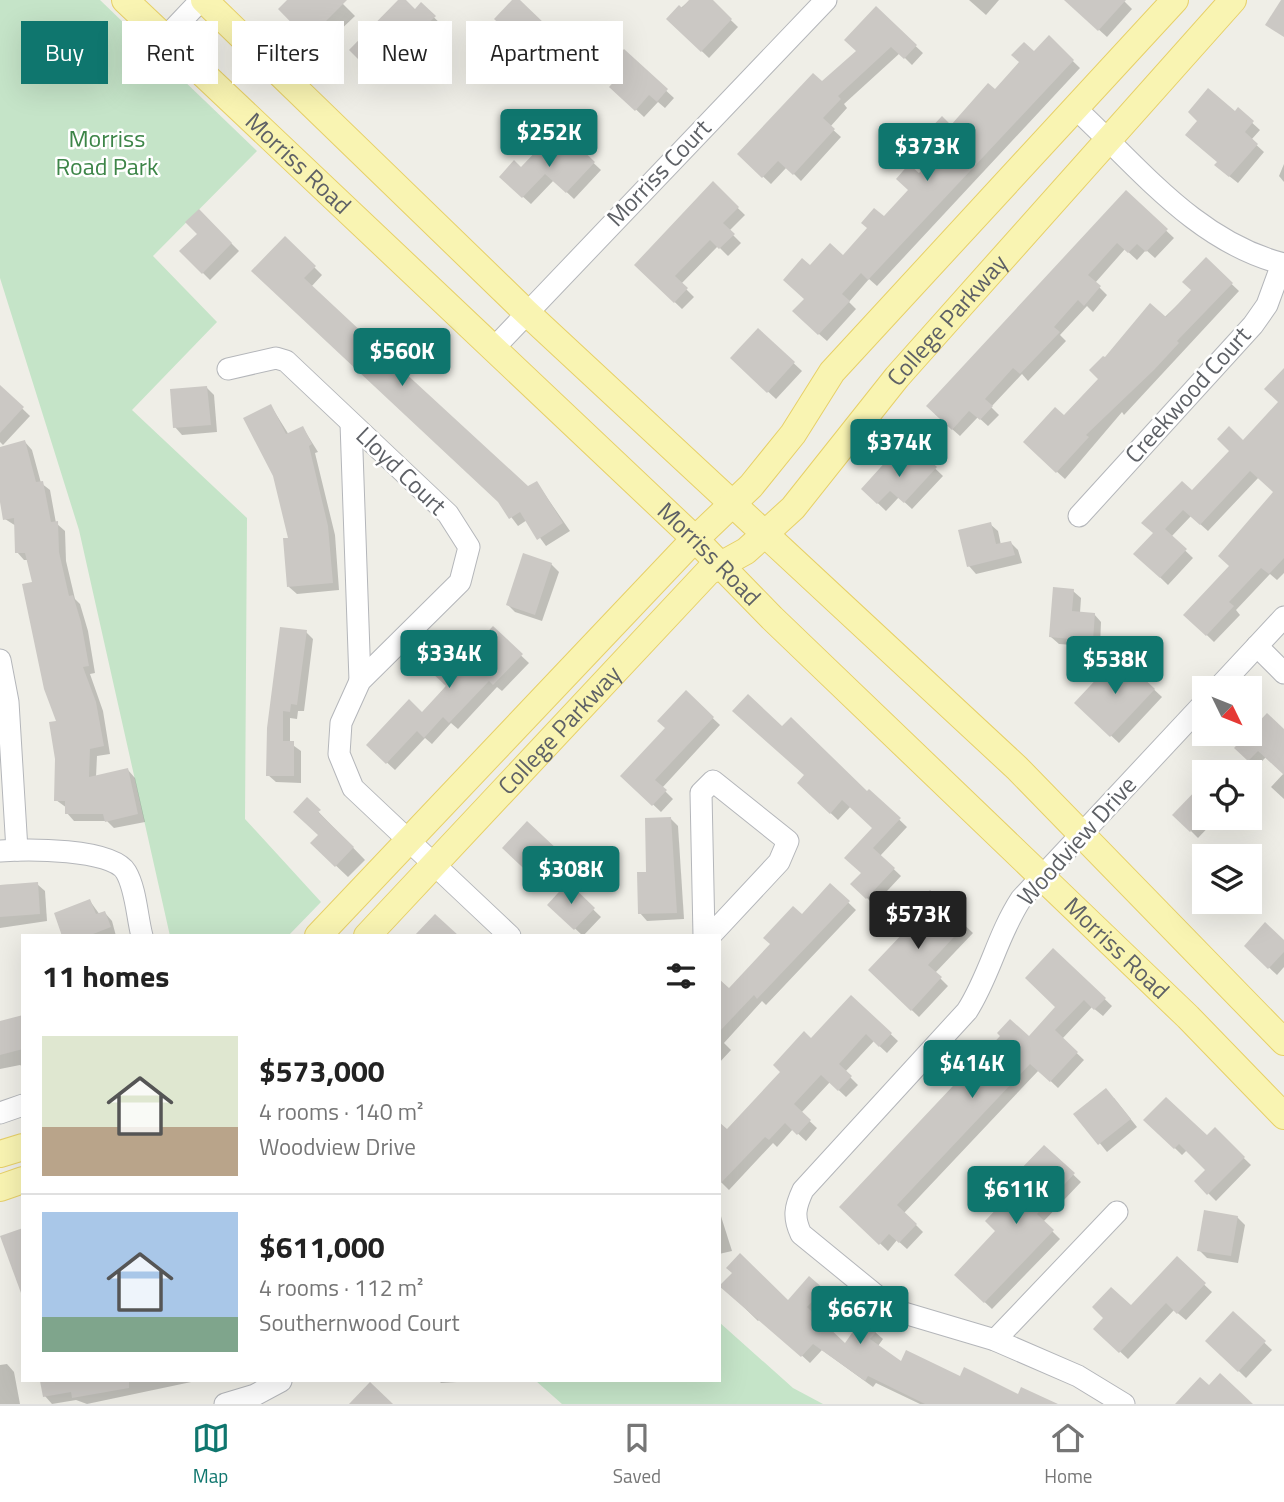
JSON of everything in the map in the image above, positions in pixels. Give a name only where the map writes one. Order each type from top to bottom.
[{"type":"main road","name":"Morriss Road","points":[[125,0],[147,21]]},
{"type":"main road","points":[[202,0],[526,313],[1017,768],[1284,1042]]},
{"type":"main road","name":"College Parkway","points":[[320,934],[695,539],[760,477],[793,434],[832,372],[1175,0]]},
{"type":"main road","name":"College Parkway","points":[[369,934],[708,572],[746,551],[809,488],[897,377],[1233,0]]},
{"type":"main road","name":"Morriss Road","points":[[214,84],[695,539],[719,566],[1043,876],[1284,1116]]},
{"type":"main road","points":[[0,1154],[21,1148]]},
{"type":"main road","points":[[0,1188],[21,1181]]},
{"type":"street","points":[[182,21],[202,0]]},
{"type":"street","name":"Morriss Court","points":[[494,348],[826,0]]},
{"type":"street","points":[[1075,108],[1186,215],[1235,247],[1283,264]]},
{"type":"street","name":"Creekwood Court","points":[[1079,516],[1253,324],[1267,305],[1283,264]]},
{"type":"street","name":"Lloyd Court","points":[[228,369],[282,359],[298,370],[351,424],[448,514],[469,547],[460,582],[360,681],[341,723],[339,754],[353,788],[436,863],[508,934]]},
{"type":"street","name":"Lloyd Court","points":[[351,424],[360,681]]},
{"type":"street","points":[[1229,676],[1284,617]]},
{"type":"street","points":[[1257,646],[1284,673]]},
{"type":"street","points":[[0,660],[8,702],[8,851],[64,852],[111,860],[126,871],[142,934]]},
{"type":"street","name":"Woodview Drive","points":[[995,1340],[894,1310],[801,1234],[795,1221],[795,1206],[803,1190],[967,1011],[978,994],[1006,923],[1043,876],[1192,716]]},
{"type":"street","points":[[704,934],[701,793],[713,781],[788,841],[779,862],[712,934]]},
{"type":"street","points":[[0,1113],[21,1106]]},
{"type":"street","points":[[1117,1212],[995,1340],[1077,1376],[1125,1404]]},
{"type":"street","points":[[226,1404],[255,1395],[279,1382]]},
{"type":"green space","name":"Morriss Road Park","points":[[0,0],[100,0],[122,21],[122,84],[187,84],[257,151],[153,256],[217,322],[132,410],[247,518],[245,819],[321,902],[290,934],[170,934],[79,530],[0,278]]},
{"type":"green space","points":[[721,1324],[793,1388],[823,1404],[562,1404],[537,1382],[721,1382]]},
{"type":"building","points":[[287,0],[347,0],[326,21],[290,21],[278,9]]},
{"type":"building","points":[[398,0],[406,0],[415,9],[421,2],[436,16],[431,21],[377,21]]},
{"type":"building","points":[[512,0],[520,0],[542,21],[496,21],[494,19]]},
{"type":"building","points":[[689,0],[713,0],[732,19],[701,52],[666,19],[679,5],[682,8]]},
{"type":"building","points":[[1064,0],[1126,0],[1098,31]]},
{"type":"building","points":[[1281,0],[1284,0],[1284,37],[1265,25]]},
{"type":"building","points":[[876,6],[917,45],[904,59],[891,47],[838,96],[841,99],[823,118],[835,129],[793,175],[778,161],[762,178],[737,154],[813,73],[822,81],[856,51],[844,40]]},
{"type":"building","points":[[1049,35],[1074,60],[868,280],[861,273],[842,294],[850,301],[818,335],[792,311],[804,299],[783,280],[802,258],[810,265],[830,243],[843,255],[867,228],[861,223],[874,208],[884,216],[908,190],[896,179],[909,164],[919,173],[944,146],[928,131],[942,116],[951,125],[988,83],[995,89],[1019,62],[1011,55],[1024,42],[1034,51]]},
{"type":"building","points":[[358,41],[358,59],[349,50]]},
{"type":"building","points":[[623,50],[668,89],[657,102],[649,95],[635,111],[609,87],[612,84],[623,84]]},
{"type":"building","points":[[1208,88],[1235,111],[1238,107],[1254,121],[1245,132],[1258,144],[1229,177],[1214,165],[1217,162],[1185,135],[1197,121],[1188,112]]},
{"type":"building","points":[[569,137],[595,162],[566,193],[545,174],[522,198],[499,177],[514,160],[521,167],[540,147],[551,157]]},
{"type":"building","points":[[713,181],[739,207],[723,223],[735,234],[719,249],[710,240],[675,276],[688,288],[674,303],[634,265]]},
{"type":"building","points":[[1126,190],[1168,229],[1146,252],[1137,244],[1128,253],[1117,243],[1088,275],[1101,286],[1084,306],[1078,300],[1054,327],[1060,332],[1020,374],[1013,368],[985,399],[993,406],[980,420],[969,411],[952,430],[926,406]]},
{"type":"building","points":[[199,209],[232,243],[202,274],[179,251],[197,234],[185,222]]},
{"type":"building","points":[[285,236],[316,266],[304,278],[365,335],[369,330],[395,354],[390,359],[528,486],[537,481],[563,523],[537,540],[520,512],[509,519],[498,502],[251,271]]},
{"type":"building","points":[[1206,257],[1233,283],[1177,341],[1179,343],[1154,370],[1086,435],[1089,437],[1056,473],[1023,442],[1055,407],[1064,415],[1098,379],[1089,370],[1105,357],[1150,303],[1166,317],[1191,290],[1182,282]]},
{"type":"building","points":[[758,328],[795,362],[767,393],[730,358]]},
{"type":"building","points":[[1284,368],[1284,558],[1269,574],[1261,568],[1229,602],[1234,606],[1206,636],[1183,615],[1229,566],[1218,556],[1273,492],[1250,471],[1200,525],[1183,510],[1165,529],[1187,549],[1160,578],[1133,554],[1153,533],[1141,523],[1182,481],[1192,490],[1229,451],[1217,439],[1229,426],[1243,440],[1278,402],[1264,389]]},
{"type":"building","points":[[0,385],[24,407],[0,433]]},
{"type":"building","points":[[207,386],[211,425],[173,428],[170,389]]},
{"type":"building","points":[[271,404],[286,434],[303,426],[312,444],[309,446],[328,526],[333,583],[287,587],[283,538],[288,538],[273,476],[243,418]]},
{"type":"building","points":[[25,440],[36,482],[43,481],[51,522],[58,521],[59,552],[69,596],[73,595],[81,622],[89,666],[83,667],[96,702],[104,746],[90,749],[89,777],[128,768],[138,814],[105,822],[103,814],[65,814],[65,801],[54,801],[55,759],[49,722],[56,721],[44,689],[22,584],[32,582],[25,553],[15,553],[14,518],[3,520],[0,502],[0,447]]},
{"type":"building","points":[[920,451],[937,467],[904,503],[890,491],[877,504],[861,489],[889,458],[903,470]]},
{"type":"building","points":[[991,522],[996,544],[1011,541],[1015,555],[967,567],[958,530]]},
{"type":"building","points":[[523,553],[552,563],[535,615],[506,605]]},
{"type":"building","points":[[1053,587],[1074,589],[1072,611],[1095,613],[1093,641],[1049,637]]},
{"type":"building","points":[[493,626],[523,654],[493,685],[489,681],[449,723],[443,717],[424,738],[417,731],[386,764],[366,745],[409,699],[422,712],[446,686],[430,671],[468,635],[477,643]]},
{"type":"building","points":[[280,627],[307,630],[297,705],[291,704],[290,712],[283,711],[283,741],[294,741],[294,776],[266,776],[267,728]]},
{"type":"building","points":[[1119,655],[1155,689],[1110,737],[1074,703]]},
{"type":"building","points":[[686,690],[714,717],[655,780],[667,790],[652,806],[620,776],[665,728],[657,721]]},
{"type":"building","points":[[748,694],[782,726],[791,717],[867,791],[869,789],[901,818],[873,848],[895,868],[866,899],[850,884],[861,873],[844,858],[872,828],[842,800],[830,814],[797,783],[804,775],[732,711]]},
{"type":"building","points":[[1267,713],[1284,729],[1284,775],[1258,751],[1247,760],[1234,748],[1262,746],[1262,718]]},
{"type":"building","points":[[1192,794],[1190,832],[1172,815]]},
{"type":"building","points":[[307,797],[321,810],[318,812],[354,847],[335,867],[310,843],[318,835],[293,812]]},
{"type":"building","points":[[671,817],[677,913],[638,914],[637,872],[646,872],[645,818]]},
{"type":"building","points":[[527,821],[575,866],[560,882],[546,868],[535,879],[502,848]]},
{"type":"building","points":[[38,882],[40,914],[0,917],[0,885]]},
{"type":"building","points":[[568,882],[595,908],[574,930],[547,905]]},
{"type":"building","points":[[830,883],[850,901],[757,999],[754,995],[721,1030],[721,981],[729,988],[770,944],[763,938],[793,906],[802,914]]},
{"type":"building","points":[[930,890],[966,924],[928,965],[942,977],[911,1011],[868,970],[907,929],[900,923]]},
{"type":"building","points":[[90,899],[96,914],[105,911],[111,927],[93,934],[61,934],[54,913]]},
{"type":"building","points":[[435,914],[457,934],[416,934]]},
{"type":"building","points":[[1265,922],[1284,940],[1284,952],[1268,969],[1244,946]]},
{"type":"building","points":[[1053,948],[1106,998],[1094,1010],[1084,1000],[1055,1030],[1078,1052],[1050,1082],[1030,1064],[897,1205],[917,1224],[899,1243],[889,1234],[879,1245],[839,1207],[1000,1036],[997,1033],[1010,1019],[1029,1036],[1055,1007],[1025,978]]},
{"type":"building","points":[[851,995],[892,1033],[879,1047],[866,1034],[839,1064],[852,1076],[838,1091],[821,1075],[794,1104],[811,1120],[797,1135],[785,1123],[769,1140],[765,1137],[721,1183],[721,1124],[727,1129],[780,1072],[773,1065],[804,1031],[811,1038]]},
{"type":"building","points":[[21,1016],[21,1050],[0,1055],[0,1021]]},
{"type":"building","points":[[1106,1088],[1131,1119],[1098,1145],[1073,1114]]},
{"type":"building","points":[[1166,1097],[1207,1135],[1215,1127],[1245,1157],[1207,1195],[1194,1181],[1205,1170],[1179,1144],[1174,1149],[1143,1120]]},
{"type":"building","points":[[1044,1145],[1075,1173],[1037,1214],[1054,1230],[984,1303],[954,1275],[995,1231],[985,1221],[1022,1182],[1015,1175]]},
{"type":"building","points":[[1204,1210],[1238,1216],[1231,1256],[1197,1251]]},
{"type":"building","points":[[21,1229],[21,1293],[0,1236]]},
{"type":"building","points":[[740,1253],[788,1300],[809,1276],[824,1289],[807,1307],[845,1343],[861,1320],[877,1331],[870,1339],[901,1361],[906,1350],[960,1376],[964,1367],[1018,1394],[1021,1387],[1058,1404],[925,1404],[868,1376],[865,1381],[813,1344],[801,1357],[721,1288],[721,1284],[732,1273],[726,1268]]},
{"type":"building","points":[[1177,1256],[1206,1283],[1177,1314],[1166,1303],[1119,1353],[1093,1329],[1103,1318],[1092,1307],[1111,1287],[1131,1305]]},
{"type":"building","points":[[1233,1311],[1266,1341],[1238,1372],[1205,1341]]},
{"type":"building","points":[[1220,1373],[1253,1404],[1175,1404],[1200,1377],[1209,1385]]},
{"type":"building","points":[[40,1382],[129,1382],[129,1388],[72,1398],[71,1392],[43,1397]]},
{"type":"building","points":[[370,1382],[393,1404],[349,1404]]}]
